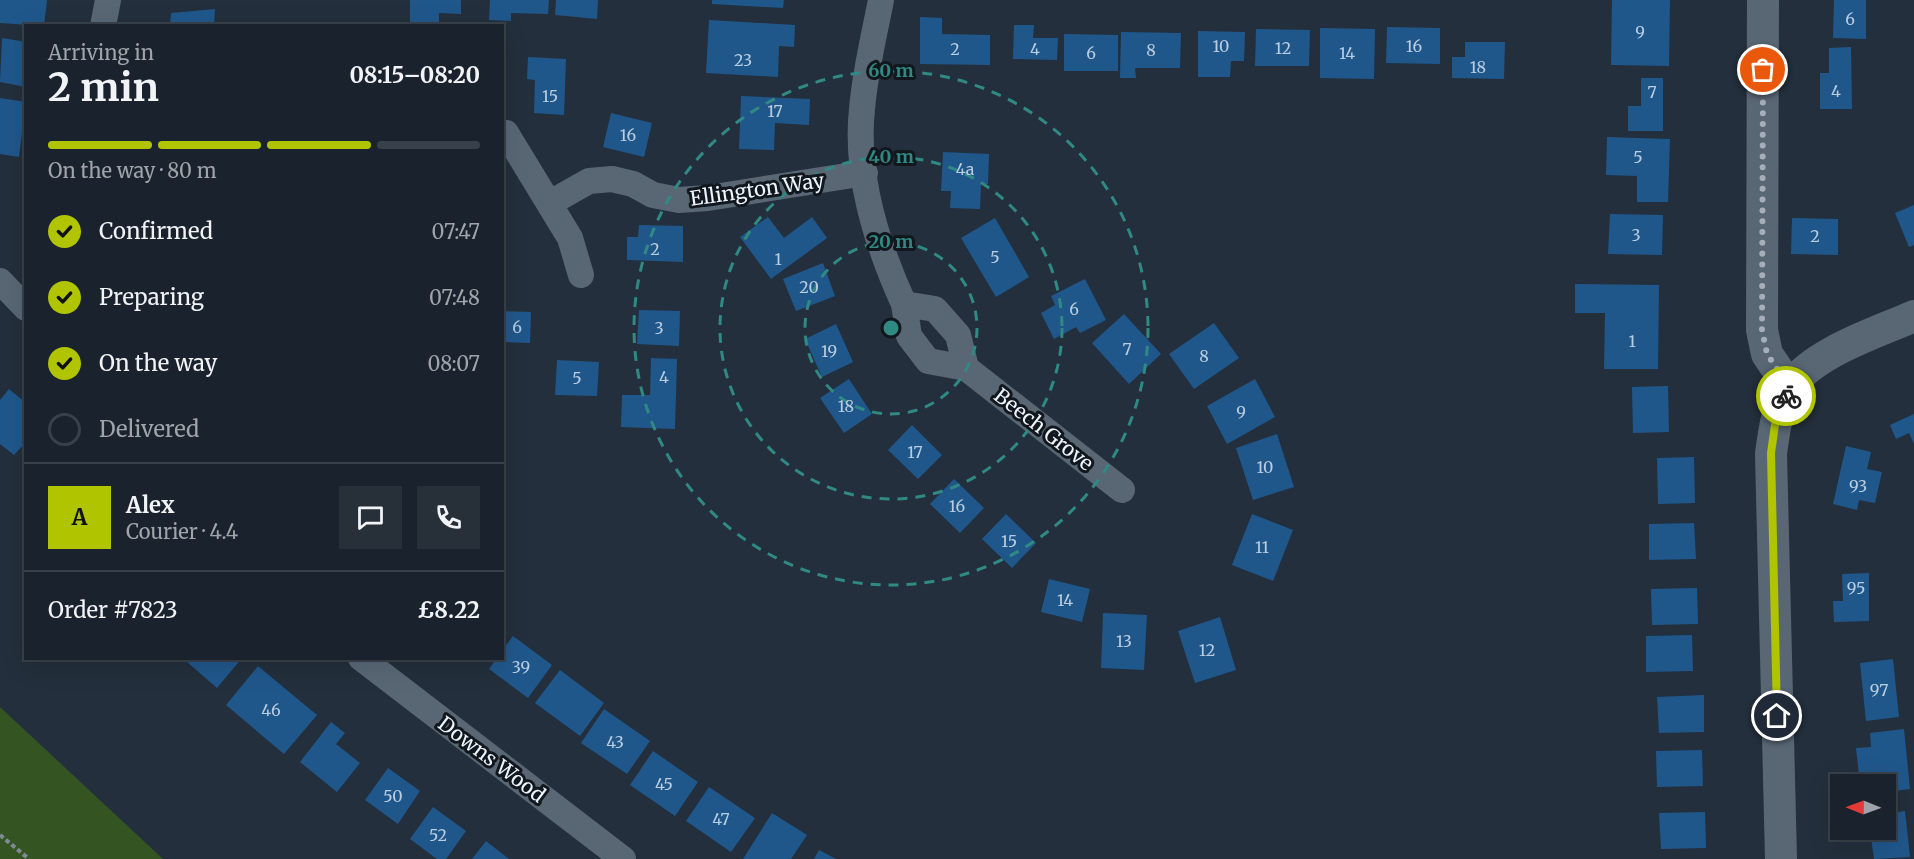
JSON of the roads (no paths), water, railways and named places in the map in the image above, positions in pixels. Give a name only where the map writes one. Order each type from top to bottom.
[{"type":"street","points":[[103,24],[108,0]]},
{"type":"street","name":"Beech Grove","points":[[880,0],[862,109],[865,173],[873,221],[886,266],[904,304],[909,336],[928,361],[966,368],[1122,490]]},
{"type":"street","points":[[1763,0],[1762,330],[1767,354],[1790,388]]},
{"type":"street","points":[[506,133],[570,238],[580,275]]},
{"type":"street","name":"Ellington Way","points":[[550,203],[589,181],[612,179],[633,184],[653,195],[679,200],[708,198],[865,173]]},
{"type":"street","points":[[0,281],[24,306]]},
{"type":"street","points":[[904,304],[935,309],[958,335],[966,368]]},
{"type":"street","points":[[1781,859],[1771,453],[1776,418],[1790,388],[1809,366],[1914,316]]},
{"type":"street","name":"Downs Wood","points":[[364,660],[623,859]]}]
